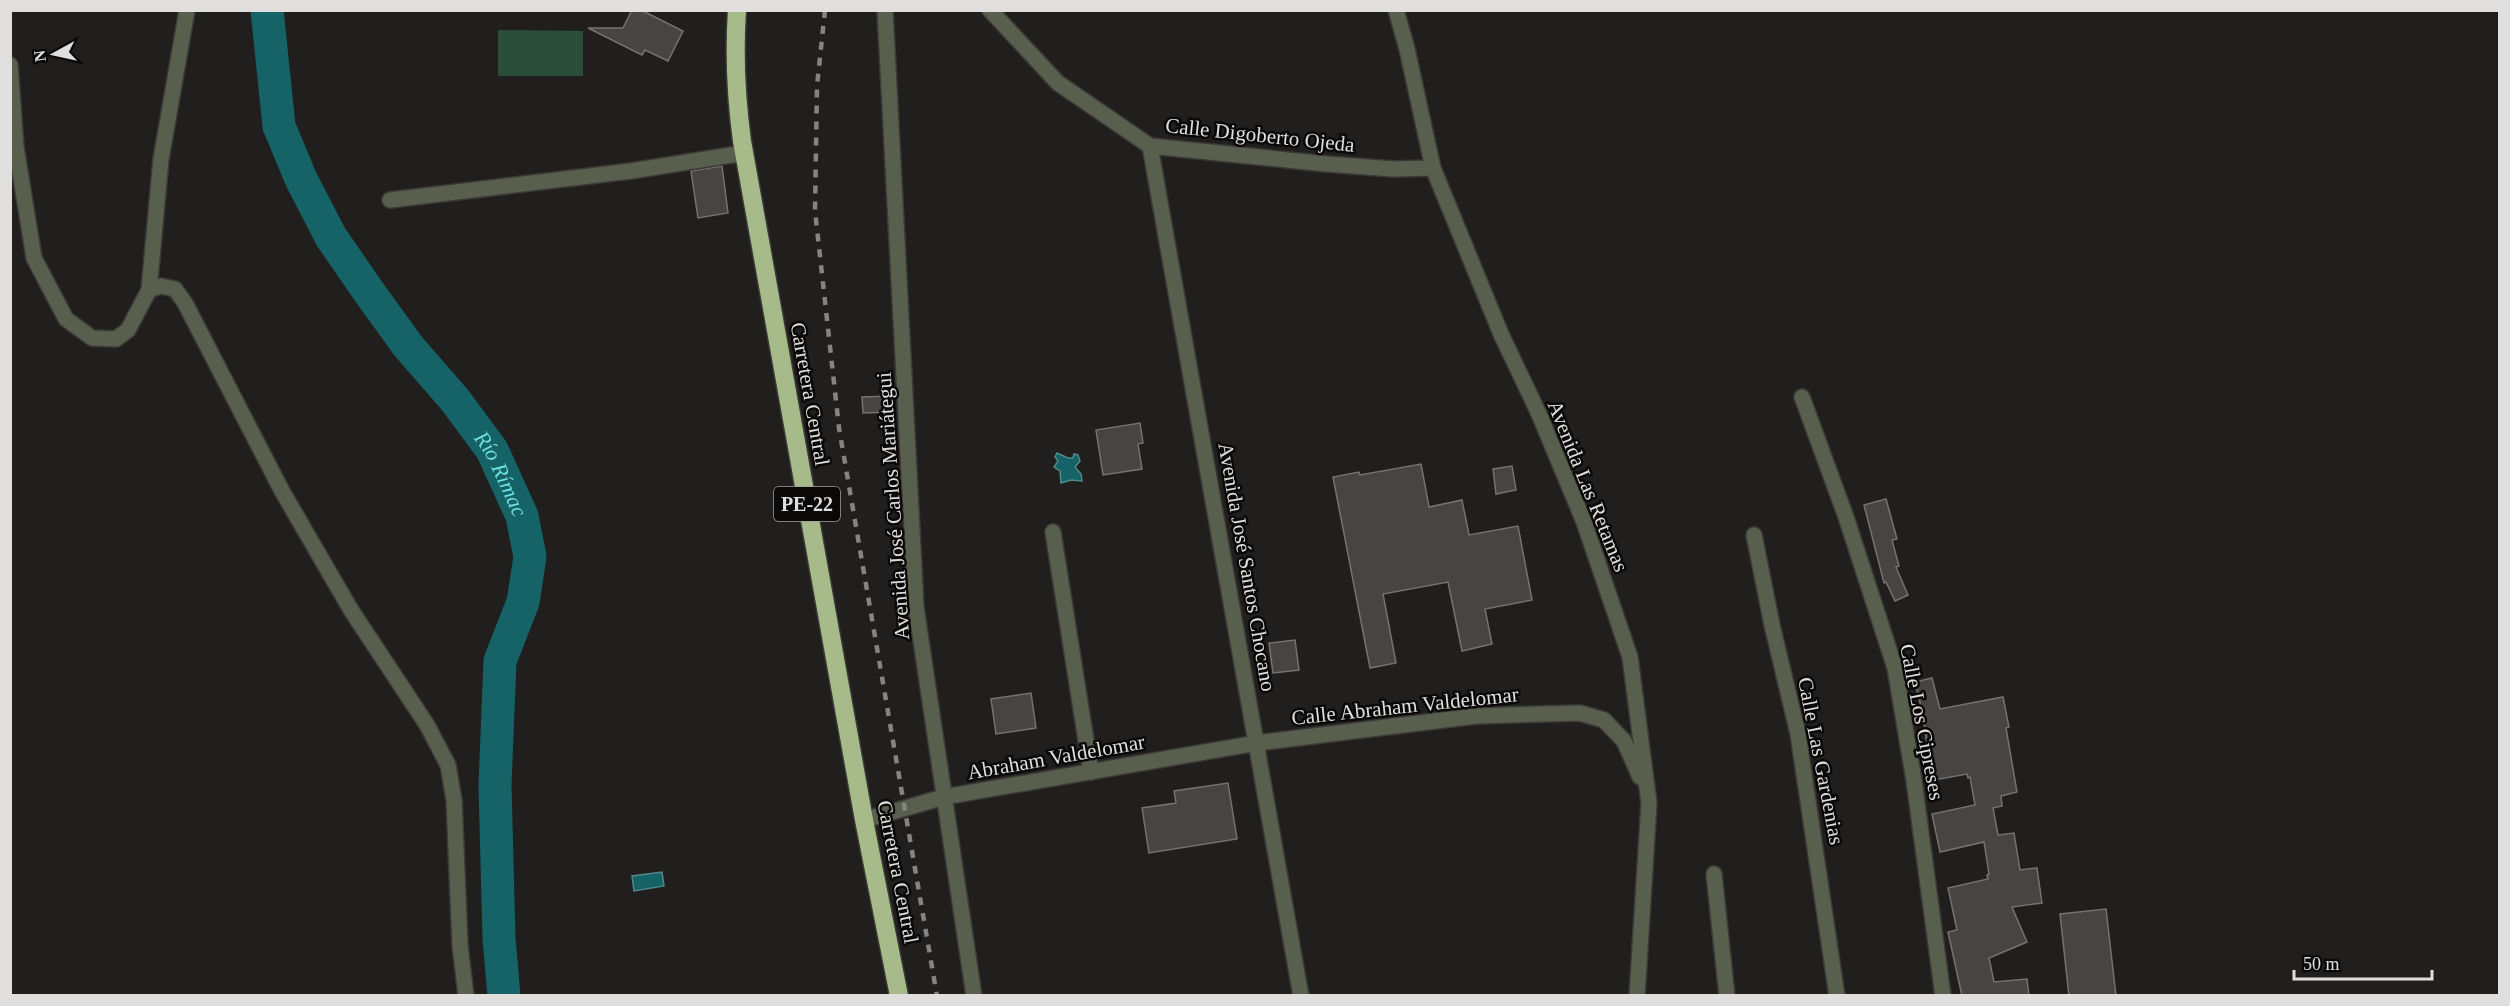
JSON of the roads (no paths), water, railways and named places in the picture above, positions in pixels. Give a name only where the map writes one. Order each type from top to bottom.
[{"type":"highway","name":"Carretera Central","points":[[737,10],[736,97],[744,153],[864,820],[899,996]]},
{"type":"street","points":[[10,65],[16,147],[34,258],[66,319],[92,338],[116,339],[128,330],[148,290],[160,159],[187,10]]},
{"type":"street","name":"Avenida José Carlos Mariátegui","points":[[885,10],[916,607],[974,996]]},
{"type":"street","name":"Calle Digoberto Ojeda","points":[[990,10],[1058,83],[1150,146],[1327,164],[1393,169],[1433,168]]},
{"type":"street","name":"Avenida Las Retamas","points":[[1396,10],[1433,168],[1501,334],[1539,414],[1588,534],[1630,657],[1649,802],[1637,996]]},
{"type":"street","name":"Avenida José Santos Chocano","points":[[1150,146],[1301,996]]},
{"type":"street","points":[[390,200],[631,171],[744,153]]},
{"type":"street","points":[[148,290],[161,286],[175,289],[185,303],[294,511],[351,610],[427,725],[448,765],[454,800],[460,945],[466,996]]},
{"type":"street","name":"Calle Los Cipreses","points":[[1802,397],[1846,517],[1895,668],[1914,781],[1943,996]]},
{"type":"street","points":[[1053,532],[1091,772]]},
{"type":"street","name":"Calle Las Gardenias","points":[[1754,535],[1772,625],[1798,734],[1837,996]]},
{"type":"street","name":"Calle Abraham Valdelomar","points":[[1257,743],[1476,716],[1580,713],[1604,720],[1624,741],[1636,765],[1649,802]]},
{"type":"street","name":"Abraham Valdelomar","points":[[864,820],[944,797],[1257,743]]},
{"type":"street","points":[[1714,874],[1726,996]]},
{"type":"water","points":[[1057,453],[1068,458],[1073,458],[1074,454],[1078,455],[1080,461],[1075,467],[1081,474],[1082,481],[1071,480],[1061,483],[1060,471],[1054,467],[1058,461],[1055,457]]},
{"type":"water","points":[[662,872],[664,886],[634,891],[632,876]]},
{"type":"waterway","name":"Río Rímac","points":[[267,10],[279,126],[301,179],[331,237],[369,292],[408,346],[455,400],[492,450],[522,516],[530,557],[523,602],[500,661],[495,785],[499,939],[504,996]]},
{"type":"railway","points":[[825,10],[817,86],[815,211],[839,428],[937,996]]}]
